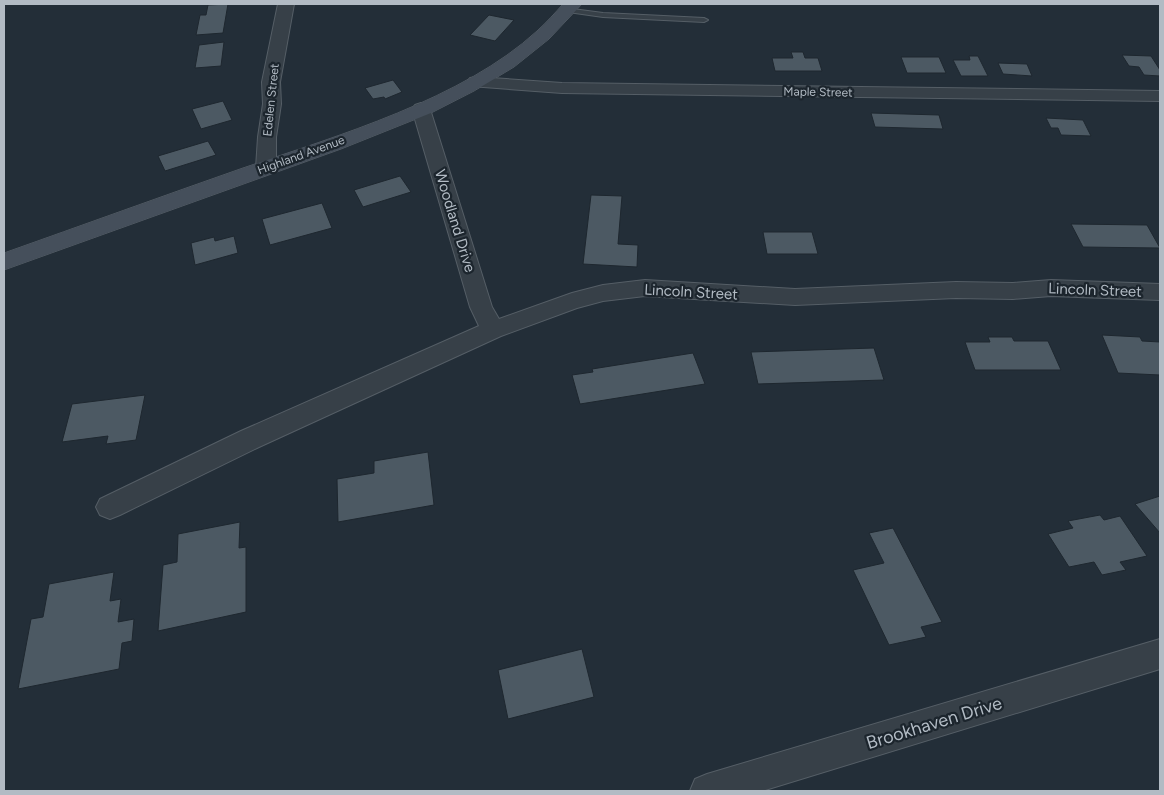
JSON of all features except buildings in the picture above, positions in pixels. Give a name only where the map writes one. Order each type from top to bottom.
[{"type":"main road","name":"Highland Avenue","points":[[4,262],[266,168],[421,109],[476,82],[526,50],[570,7]]},
{"type":"street","name":"Edelen Street","points":[[266,168],[267,137],[272,104],[271,82],[286,4]]},
{"type":"street","name":"Maple Street","points":[[476,82],[562,88],[1160,96]]},
{"type":"street","name":"Woodland Drive","points":[[421,109],[481,308],[493,330]]},
{"type":"street","name":"Lincoln Street","points":[[110,507],[250,439],[493,330],[572,301],[603,293],[645,288],[795,298],[956,290],[1013,291],[1051,288],[1160,292]]},
{"type":"street","name":"Brookhaven Drive","points":[[707,791],[1160,654]]},
{"type":"lane","points":[[570,7],[603,15],[704,20]]}]
